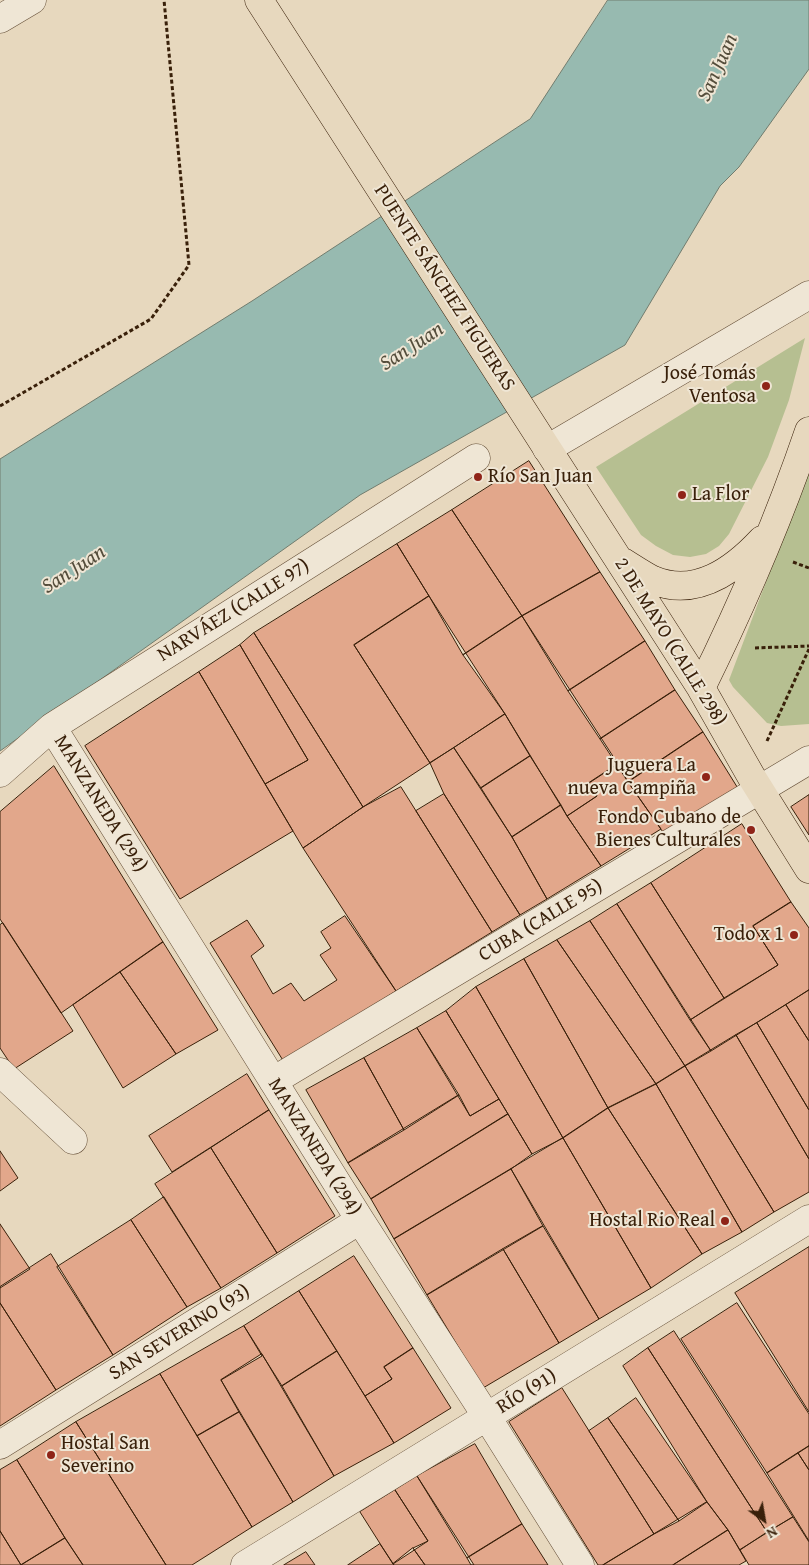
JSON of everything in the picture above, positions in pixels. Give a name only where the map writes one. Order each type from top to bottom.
[{"type":"main road","name":"PUENTE SÁNCHEZ FIGUERAS","points":[[259,0],[527,417]]},
{"type":"main road","name":"2 DE MAYO (CALLE 298)","points":[[527,417],[701,688],[809,869]]},
{"type":"main road","points":[[701,688],[773,527],[809,431]]},
{"type":"main road","points":[[618,559],[653,580],[686,586],[707,581],[729,570],[749,554],[773,527]]},
{"type":"street","points":[[0,19],[32,0]]},
{"type":"street","points":[[547,449],[809,295]]},
{"type":"street","name":"NARVÁEZ (CALLE 97)","points":[[0,774],[52,727],[476,458]]},
{"type":"street","name":"MANZANEDA (294)","points":[[52,727],[360,1220],[488,1417],[580,1565]]},
{"type":"street","name":"CUBA (CALLE 95)","points":[[273,1081],[756,782],[809,760]]},
{"type":"street","points":[[0,1072],[73,1140]]},
{"type":"street","name":"RÍO (91)","points":[[245,1565],[809,1219]]},
{"type":"street","name":"SAN SEVERINO (93)","points":[[0,1445],[360,1220]]},
{"type":"path","points":[[0,406],[151,319],[189,266],[164,0]]},
{"type":"path","points":[[720,649],[809,648],[756,782]]},
{"type":"green space","points":[[805,338],[789,400],[768,457],[729,534],[719,546],[706,554],[690,557],[673,555],[641,535],[596,467]]},
{"type":"green space","points":[[809,468],[809,724],[781,726],[767,723],[733,687],[729,680]]},
{"type":"water","name":"San Juan","points":[[608,0],[809,0],[809,69],[739,167],[720,186],[625,345],[360,495],[0,751],[0,459],[252,301],[530,119]]},
{"type":"building","points":[[529,461],[600,572],[522,616],[452,510]]},
{"type":"building","points":[[452,510],[522,616],[463,655],[397,544]]},
{"type":"building","points":[[397,544],[429,596],[354,645],[430,763],[363,807],[254,633]]},
{"type":"building","points":[[600,572],[645,641],[568,691],[522,616]]},
{"type":"building","points":[[429,596],[505,714],[430,763],[354,645]]},
{"type":"building","points":[[522,616],[618,764],[589,783],[597,796],[567,816],[505,714],[463,655]]},
{"type":"building","points":[[254,633],[363,807],[303,848],[265,784],[308,760],[240,645]]},
{"type":"building","points":[[645,641],[675,690],[600,739],[568,691]]},
{"type":"building","points":[[240,645],[308,760],[265,784],[199,672]]},
{"type":"building","points":[[199,672],[293,831],[180,899],[85,746]]},
{"type":"building","points":[[675,690],[703,732],[628,782],[600,739]]},
{"type":"building","points":[[505,714],[530,756],[481,788],[454,748]]},
{"type":"building","points":[[703,732],[739,790],[665,835],[628,782]]},
{"type":"building","points":[[454,748],[512,837],[547,899],[520,915],[444,794],[430,763]]},
{"type":"building","points":[[530,756],[561,805],[512,837],[481,788]]},
{"type":"building","points":[[618,764],[628,782],[661,829],[601,866],[567,816],[597,796],[589,783]]},
{"type":"building","points":[[54,766],[163,942],[61,1013],[0,919],[0,812]]},
{"type":"building","points":[[401,787],[492,932],[396,991],[303,848],[363,807]]},
{"type":"building","points":[[444,794],[520,915],[492,932],[416,811]]},
{"type":"building","points":[[809,795],[809,835],[791,807]]},
{"type":"building","points":[[561,805],[601,866],[547,899],[512,837]]},
{"type":"building","points":[[742,824],[791,902],[753,926],[778,965],[724,998],[651,883]]},
{"type":"building","points":[[651,883],[724,998],[690,1020],[617,904]]},
{"type":"building","points":[[791,902],[809,928],[809,990],[711,1051],[690,1020],[778,965],[753,926]]},
{"type":"building","points":[[617,904],[711,1051],[685,1066],[590,921]]},
{"type":"building","points":[[345,916],[396,991],[284,1062],[210,943],[247,920],[264,946],[251,956],[273,994],[291,983],[304,1001],[337,980],[320,955],[331,948],[321,932]]},
{"type":"building","points":[[590,921],[685,1066],[656,1084],[557,940]]},
{"type":"building","points":[[3,923],[73,1031],[14,1069],[0,1048],[0,925]]},
{"type":"building","points":[[557,940],[656,1084],[608,1108],[524,959]]},
{"type":"building","points":[[163,942],[218,1030],[176,1054],[120,972]]},
{"type":"building","points":[[524,959],[608,1108],[563,1138],[476,987]]},
{"type":"building","points":[[120,972],[176,1054],[123,1088],[73,1005]]},
{"type":"building","points":[[476,987],[563,1138],[532,1154],[446,1011]]},
{"type":"building","points":[[809,990],[809,1041],[786,1005]]},
{"type":"building","points":[[786,1005],[809,1041],[809,1110],[757,1023]]},
{"type":"building","points":[[446,1011],[499,1099],[470,1116],[417,1028]]},
{"type":"building","points":[[757,1023],[809,1110],[809,1159],[736,1035]]},
{"type":"building","points":[[417,1028],[459,1095],[404,1130],[364,1058]]},
{"type":"building","points":[[736,1035],[809,1159],[809,1192],[774,1212],[685,1066]]},
{"type":"building","points":[[364,1058],[404,1130],[348,1163],[306,1090]]},
{"type":"building","points":[[685,1066],[774,1212],[742,1232],[656,1084]]},
{"type":"building","points":[[247,1074],[269,1110],[172,1172],[149,1136]]},
{"type":"building","points":[[656,1084],[742,1232],[702,1254],[608,1108]]},
{"type":"building","points":[[459,1095],[470,1116],[499,1099],[508,1114],[371,1199],[348,1163]]},
{"type":"building","points":[[608,1108],[702,1254],[651,1288],[563,1138]]},
{"type":"building","points":[[269,1110],[335,1216],[277,1253],[211,1148]]},
{"type":"building","points":[[508,1114],[532,1154],[511,1169],[394,1239],[371,1199]]},
{"type":"building","points":[[563,1138],[651,1288],[599,1319],[511,1169]]},
{"type":"building","points":[[211,1148],[277,1253],[221,1288],[155,1184]]},
{"type":"building","points":[[0,1151],[18,1178],[0,1191]]},
{"type":"building","points":[[511,1169],[543,1226],[427,1295],[394,1239]]},
{"type":"building","points":[[164,1197],[221,1288],[187,1307],[131,1220]]},
{"type":"building","points":[[131,1220],[187,1307],[113,1355],[57,1267]]},
{"type":"building","points":[[0,1224],[30,1269],[0,1288]]},
{"type":"building","points":[[543,1226],[599,1319],[559,1343],[503,1249]]},
{"type":"building","points":[[809,1247],[809,1412],[735,1293]]},
{"type":"building","points":[[503,1249],[559,1343],[483,1388],[427,1295]]},
{"type":"building","points":[[51,1254],[113,1355],[56,1390],[0,1303],[0,1287]]},
{"type":"building","points":[[354,1256],[413,1348],[384,1367],[392,1379],[365,1396],[299,1291]]},
{"type":"building","points":[[299,1291],[337,1351],[282,1386],[244,1326]]},
{"type":"building","points":[[0,1303],[56,1390],[0,1426]]},
{"type":"building","points":[[737,1303],[809,1414],[809,1446],[767,1473],[681,1339]]},
{"type":"building","points":[[244,1326],[262,1356],[221,1380],[239,1412],[197,1436],[160,1374]]},
{"type":"building","points":[[674,1331],[793,1517],[767,1532],[648,1348]]},
{"type":"building","points":[[413,1348],[451,1408],[394,1443],[365,1396],[392,1379],[384,1367]]},
{"type":"building","points":[[648,1348],[767,1532],[740,1550],[707,1502],[623,1366]]},
{"type":"building","points":[[337,1351],[394,1443],[334,1476],[282,1386]]},
{"type":"building","points":[[262,1354],[334,1476],[293,1502],[221,1380]]},
{"type":"building","points":[[160,1374],[252,1527],[192,1565],[166,1565],[76,1422]]},
{"type":"building","points":[[562,1388],[654,1534],[603,1565],[598,1565],[509,1422]]},
{"type":"building","points":[[636,1398],[707,1502],[679,1521],[608,1418]]},
{"type":"building","points":[[239,1412],[293,1502],[252,1527],[197,1436]]},
{"type":"building","points":[[608,1418],[679,1521],[654,1534],[589,1431]]},
{"type":"building","points":[[76,1422],[166,1565],[83,1565],[65,1538],[17,1460]]},
{"type":"building","points":[[475,1444],[522,1524],[467,1558],[417,1476]]},
{"type":"building","points":[[809,1446],[809,1470],[798,1453]]},
{"type":"building","points":[[798,1453],[809,1470],[809,1541],[767,1473]]},
{"type":"building","points":[[17,1460],[65,1538],[21,1565],[0,1531],[0,1470]]},
{"type":"building","points":[[417,1476],[474,1565],[425,1565],[413,1548],[428,1541],[395,1490]]},
{"type":"building","points":[[395,1490],[428,1541],[393,1564],[360,1512]]},
{"type":"building","points":[[707,1502],[728,1530],[673,1565],[603,1565]]},
{"type":"building","points":[[793,1517],[809,1542],[809,1565],[749,1565],[740,1550]]},
{"type":"building","points":[[522,1524],[548,1565],[471,1565],[467,1558]]},
{"type":"building","points":[[728,1530],[746,1561],[739,1565],[673,1565]]},
{"type":"building","points":[[0,1531],[21,1565],[0,1565]]},
{"type":"building","points":[[65,1538],[83,1565],[21,1565]]},
{"type":"building","points":[[380,1544],[394,1565],[348,1565]]},
{"type":"building","points":[[413,1548],[425,1565],[393,1564]]},
{"type":"building","points":[[306,1552],[315,1565],[284,1565]]},
{"type":"place","name":"José Tomás Ventosa","points":[[766,386]]},
{"type":"place","name":"Río San Juan","points":[[478,477]]},
{"type":"place","name":"La Flor","points":[[682,495]]},
{"type":"place","name":"Juguera La nueva Campiña","points":[[706,777]]},
{"type":"place","name":"Fondo Cubano de Bienes Culturales","points":[[751,830]]},
{"type":"place","name":"Todo x 1","points":[[794,935]]},
{"type":"place","name":"Hostal Rio Real","points":[[725,1221]]},
{"type":"place","name":"Hostal San Severino","points":[[51,1455]]}]
